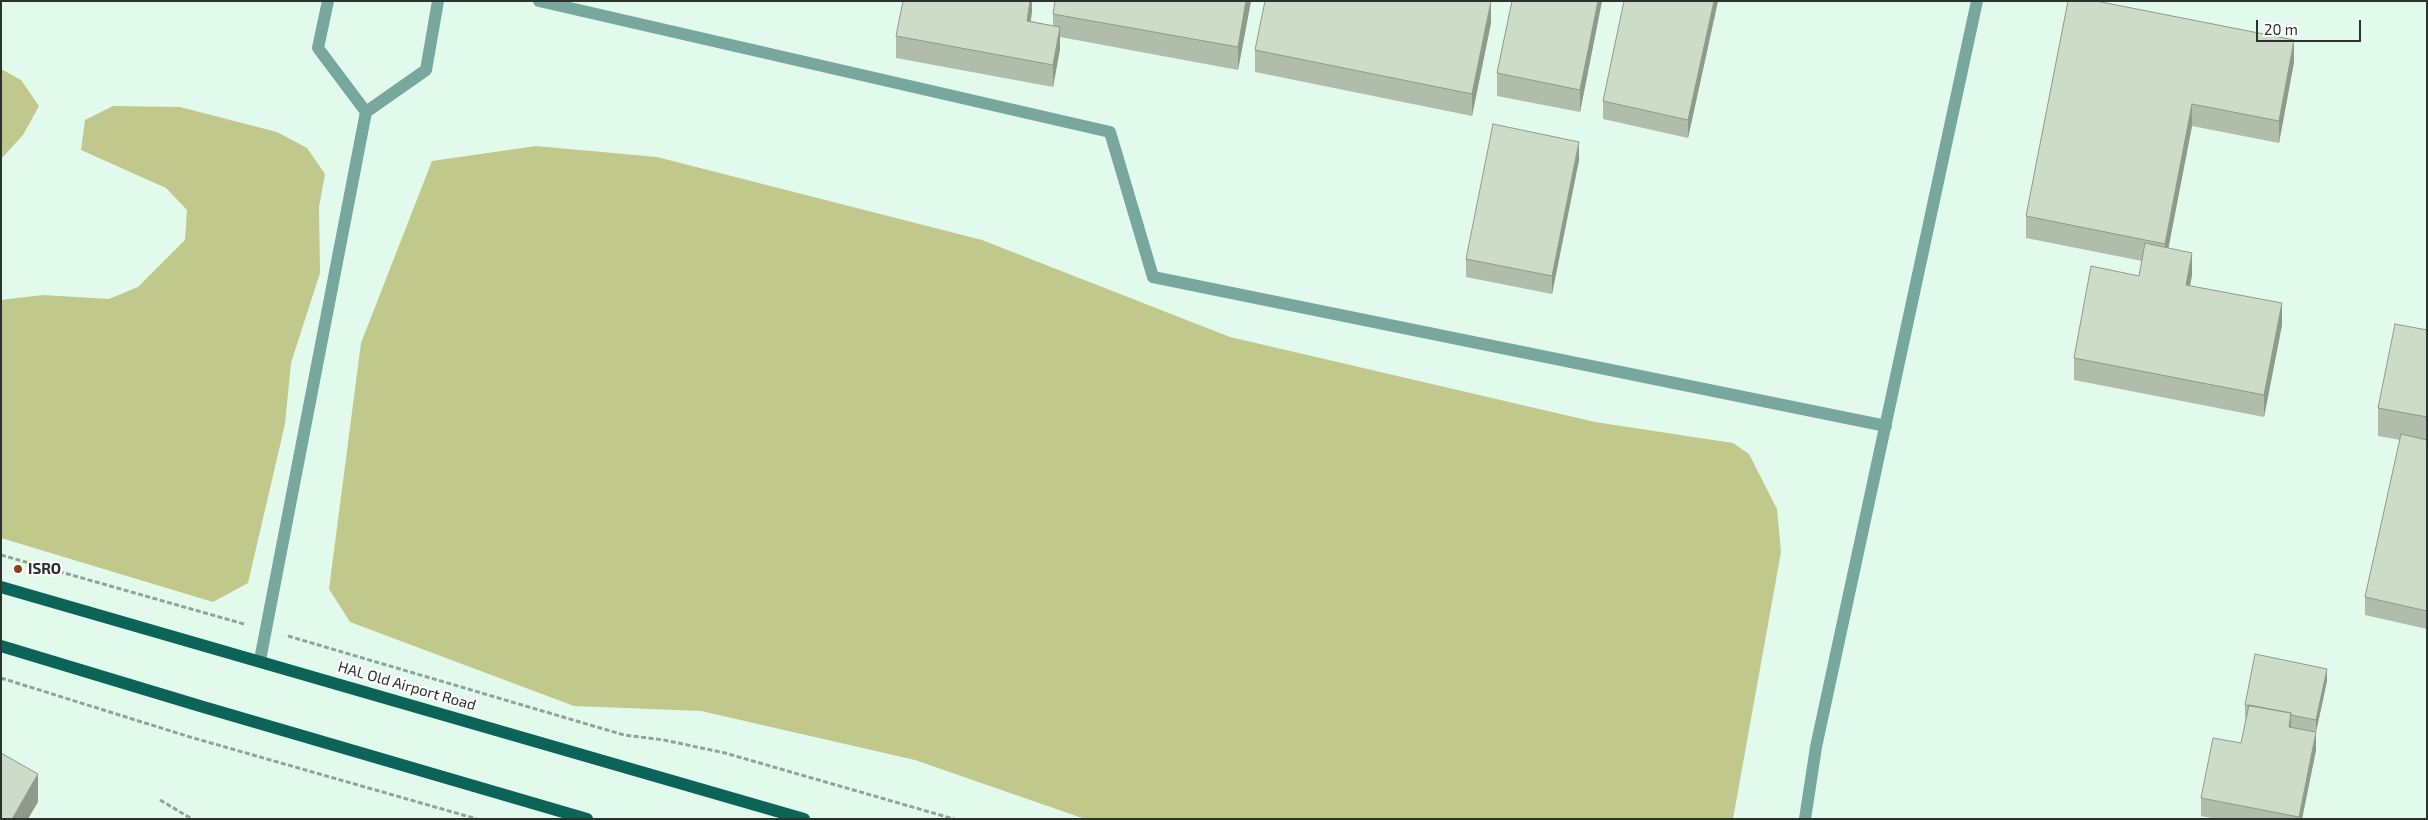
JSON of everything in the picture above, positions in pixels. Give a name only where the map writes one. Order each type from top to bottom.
[{"type":"main road","name":"HAL Old Airport Road","points":[[1,587],[260,660],[804,819]]},
{"type":"main road","points":[[1,646],[587,819]]},
{"type":"lane","points":[[328,1],[318,48],[366,112]]},
{"type":"lane","points":[[260,660],[366,112],[426,70],[438,1]]},
{"type":"lane","points":[[539,1],[1110,132],[1153,277],[1886,426]]},
{"type":"lane","points":[[1805,819],[1816,747],[1977,1]]},
{"type":"path","points":[[1,555],[266,629],[624,735],[664,740],[725,753],[954,819]]},
{"type":"path","points":[[1,678],[190,737],[477,819]]},
{"type":"path","points":[[160,800],[192,819]]},
{"type":"green space","points":[[1,69],[21,80],[39,106],[23,135],[1,159]]},
{"type":"green space","points":[[113,106],[180,107],[277,132],[307,148],[325,174],[319,207],[320,273],[291,363],[285,424],[248,583],[213,602],[1,538],[1,300],[43,295],[109,299],[138,287],[185,240],[187,210],[166,188],[81,150],[85,120]]},
{"type":"green space","points":[[536,146],[657,157],[982,240],[1230,337],[1595,422],[1733,443],[1749,454],[1777,509],[1781,552],[1733,819],[1085,819],[915,760],[701,711],[574,706],[350,622],[329,589],[361,343],[432,161]]},
{"type":"building","points":[[903,1],[1030,1],[1027,21],[1060,27],[1053,65],[896,36]]},
{"type":"building","points":[[1055,1],[1246,1],[1238,47],[1053,14]]},
{"type":"building","points":[[1265,1],[1491,1],[1472,94],[1255,50]]},
{"type":"building","points":[[1512,1],[1598,1],[1580,90],[1497,73]]},
{"type":"building","points":[[1624,1],[1714,1],[1688,120],[1603,101]]},
{"type":"building","points":[[2068,1],[2096,1],[2294,40],[2279,121],[2192,104],[2165,244],[2026,216]]},
{"type":"building","points":[[1493,124],[1579,142],[1552,276],[1466,259]]},
{"type":"building","points":[[2145,243],[2192,253],[2186,285],[2282,303],[2264,395],[2074,358],[2091,266],[2139,276]]},
{"type":"building","points":[[2395,324],[2427,330],[2427,417],[2378,408]]},
{"type":"building","points":[[2401,434],[2427,440],[2427,611],[2365,597]]},
{"type":"building","points":[[2255,654],[2327,669],[2316,720],[2291,715],[2291,713],[2245,705]]},
{"type":"building","points":[[2249,705],[2291,713],[2289,727],[2316,732],[2299,817],[2201,798],[2213,738],[2241,743]]},
{"type":"building","points":[[1,753],[38,774],[12,819],[1,819]]},
{"type":"place","name":"ISRO","points":[[18,569]]}]
